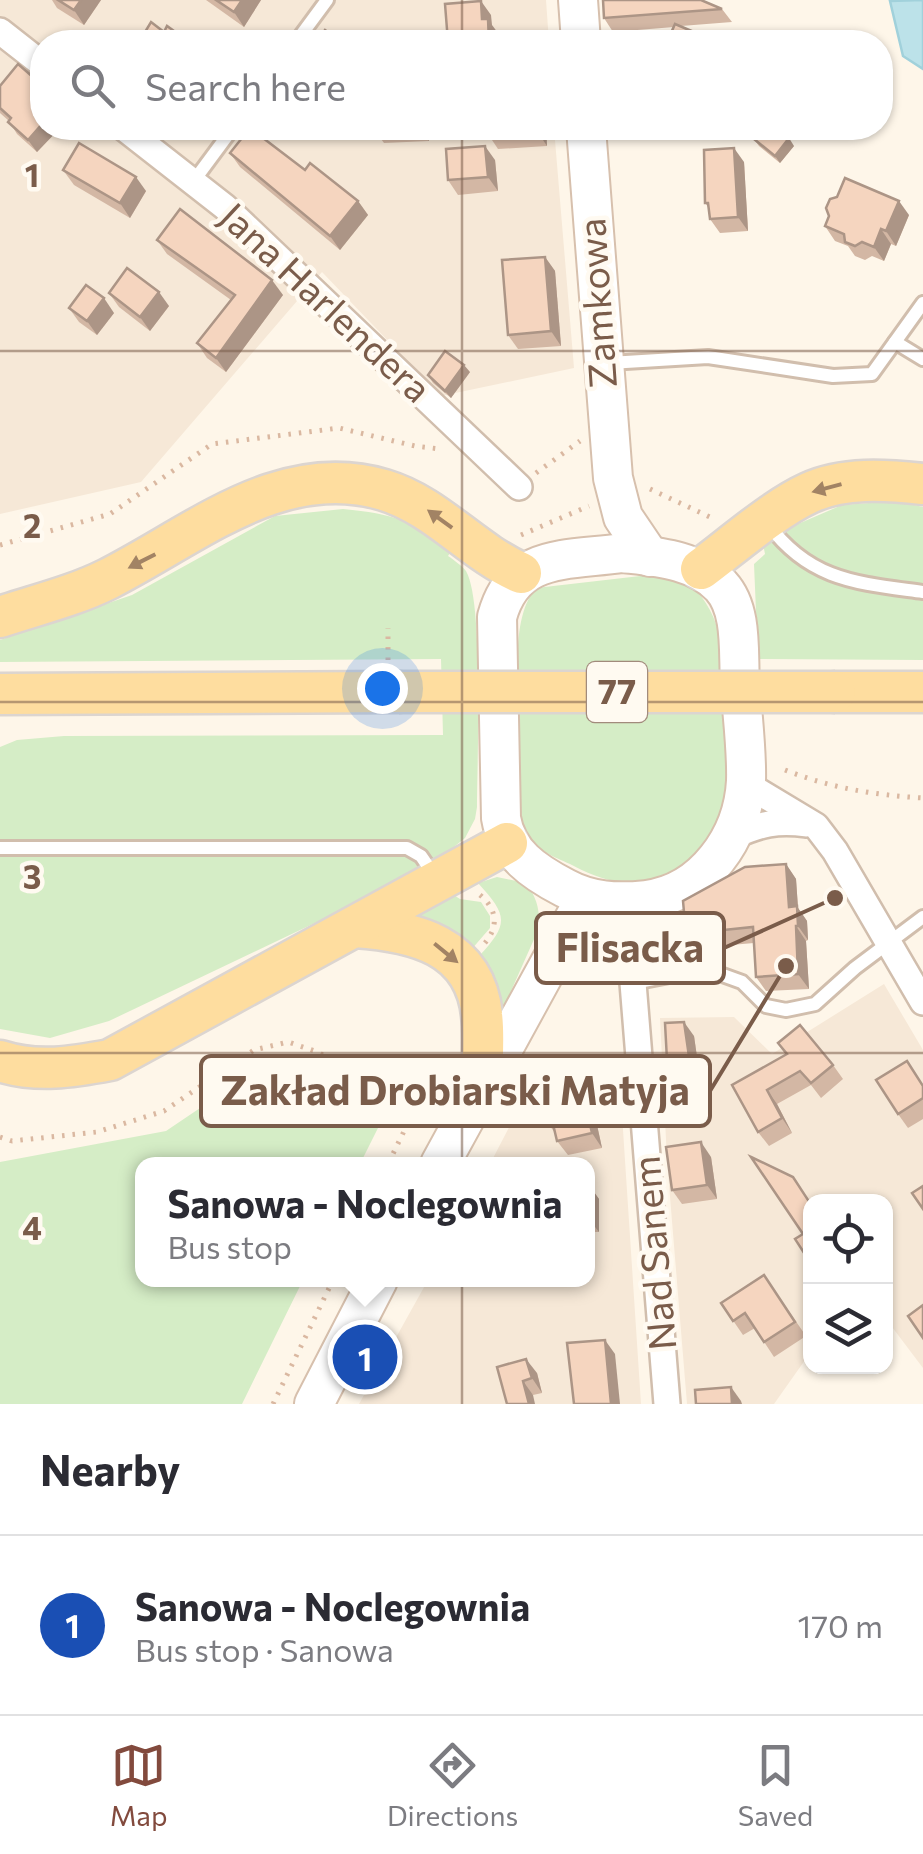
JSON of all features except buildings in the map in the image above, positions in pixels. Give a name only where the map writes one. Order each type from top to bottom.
[{"type":"main road","points":[[578,0],[579,30]]},
{"type":"main road","name":"Zamkowa","points":[[587,140],[614,485],[623,517],[650,556]]},
{"type":"main road","points":[[701,570],[809,493],[848,482],[889,480],[923,484]]},
{"type":"main road","points":[[0,617],[104,581],[252,498],[284,489],[336,483],[384,490],[406,499],[444,520],[496,562],[515,556],[569,560],[622,553],[701,570],[724,589],[736,620],[746,784],[734,836],[707,871],[685,888],[657,899],[585,899],[534,870],[507,843],[501,818],[497,617],[515,556]]},
{"type":"main road","name":"Zamkowa","points":[[569,560],[595,527],[614,485]]},
{"type":"main road","name":"77","points":[[20,694],[393,678],[923,692]]},
{"type":"main road","points":[[0,717],[20,694]]},
{"type":"main road","points":[[0,1061],[63,1069],[110,1060],[355,927],[454,884],[507,843]]},
{"type":"main road","points":[[444,1157],[585,899]]},
{"type":"main road","points":[[355,927],[416,935],[440,946],[463,968],[476,986],[480,1003],[482,1086]]},
{"type":"main road","points":[[314,1404],[374,1287]]},
{"type":"street","points":[[0,31],[30,55]]},
{"type":"street","name":"Jana Harlendera","points":[[139,140],[225,207],[519,488]]},
{"type":"street","points":[[746,784],[816,826],[923,1002]]},
{"type":"street","points":[[734,836],[758,824],[783,821],[816,826]]},
{"type":"street","name":"Nad Sanem","points":[[627,974],[667,1404]]},
{"type":"lane","points":[[305,30],[327,0]]},
{"type":"lane","points":[[193,182],[224,140]]},
{"type":"lane","points":[[602,364],[708,357],[833,376],[872,374],[923,303]]},
{"type":"lane","points":[[895,342],[923,359]]},
{"type":"lane","points":[[766,522],[808,564],[832,577],[923,592]]},
{"type":"lane","points":[[0,848],[408,848],[454,884]]},
{"type":"lane","points":[[627,974],[706,969],[742,982],[766,1006],[786,1010],[815,1004],[923,917]]},
{"type":"path","points":[[0,545],[110,514],[212,444],[340,428],[415,446],[483,453]]},
{"type":"path","points":[[519,488],[560,452],[588,438]]},
{"type":"path","points":[[515,556],[590,506],[614,485],[713,518]]},
{"type":"path","points":[[388,628],[393,678]]},
{"type":"path","points":[[785,770],[864,794],[923,798]]},
{"type":"path","points":[[454,884],[488,902],[496,921],[492,935],[481,947]]},
{"type":"path","points":[[627,974],[603,968],[601,952],[630,932]]},
{"type":"path","points":[[0,1137],[12,1141],[97,1132],[164,1111],[254,1050],[288,1042],[318,1052],[401,1103],[408,1122],[391,1157]]},
{"type":"path","points":[[273,1404],[330,1287]]},
{"type":"shaded area","points":[[0,0],[546,0],[548,30],[30,30],[30,140],[555,140],[574,368],[441,396],[322,272],[141,482],[0,514]]},
{"type":"shaded area","points":[[884,984],[923,1050],[923,1368],[893,1328],[893,1194],[803,1194],[803,1363],[774,1404],[687,1404],[660,1018],[734,1017],[772,1054]]},
{"type":"shaded area","points":[[541,1066],[619,1069],[641,1404],[359,1404],[424,1287],[595,1287],[595,1157],[494,1157]]},
{"type":"green space","points":[[896,501],[923,507],[923,660],[758,659],[754,564],[765,554],[763,544],[784,530],[842,505]]},
{"type":"green space","points":[[343,509],[389,516],[412,525],[452,550],[448,556],[466,571],[475,614],[478,721],[477,807],[465,838],[424,871],[109,1021],[50,1038],[0,1029],[0,747],[17,740],[64,736],[443,735],[441,659],[0,662],[0,640],[132,595],[275,516]]},
{"type":"green space","points":[[649,575],[689,582],[716,623],[722,652],[728,789],[715,830],[694,856],[652,880],[620,882],[552,856],[535,844],[522,823],[518,798],[519,638],[527,602],[536,588]]},
{"type":"green space","points":[[497,877],[526,883],[535,899],[539,928],[495,1027],[479,956],[496,935],[501,919],[495,903],[478,883]]},
{"type":"green space","points":[[452,894],[481,902],[490,916],[490,928],[464,958],[398,921]]},
{"type":"green space","points":[[280,1054],[387,1110],[364,1157],[135,1157],[135,1287],[300,1287],[242,1404],[0,1404],[0,1162],[166,1131]]},
{"type":"water","points":[[923,0],[923,69],[903,56],[890,1]]},
{"type":"place","name":"Flisacka","points":[[835,898]]},
{"type":"place","name":"Zakład Drobiarski Matyja","points":[[786,966]]},
{"type":"place","name":"Sanowa - Noclegownia","points":[[365,1357]]}]
